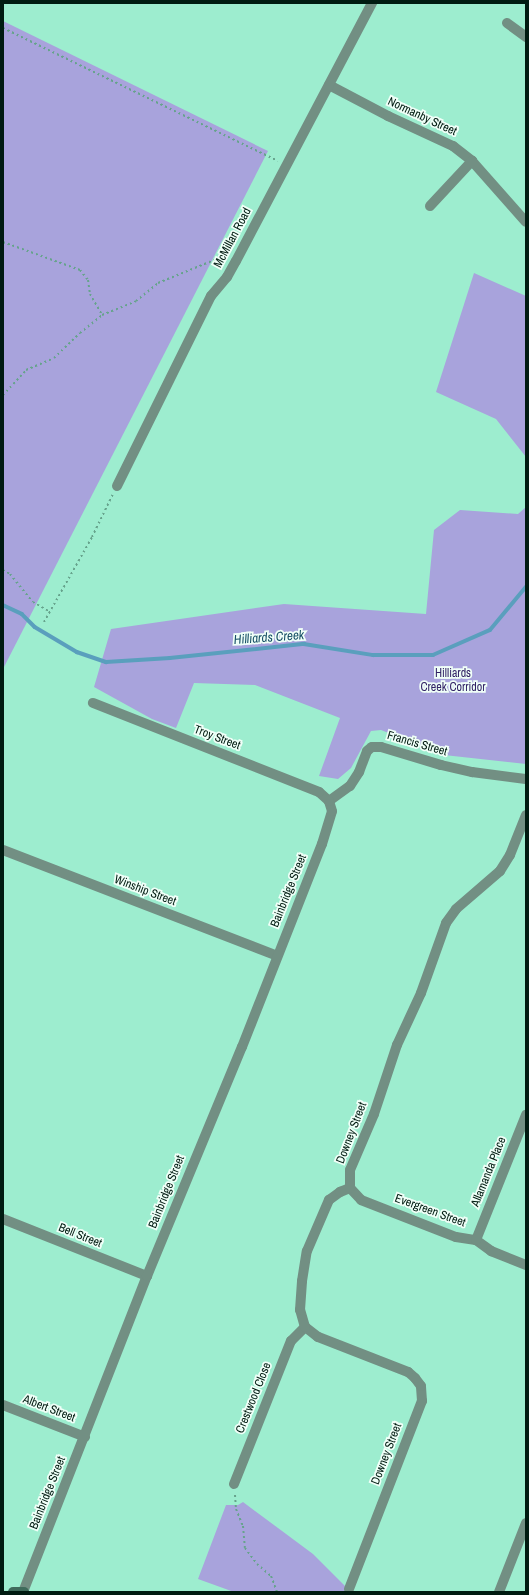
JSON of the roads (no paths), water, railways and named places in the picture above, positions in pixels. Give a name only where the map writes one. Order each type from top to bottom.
[{"type":"main road","points":[[13,1592],[23,1592]]},
{"type":"street","name":"McMillan Road","points":[[117,486],[211,296],[227,277],[236,261],[372,3]]},
{"type":"street","points":[[507,23],[526,37]]},
{"type":"street","name":"Normanby Street","points":[[328,85],[453,146],[472,161],[526,222]]},
{"type":"street","points":[[430,206],[472,161]]},
{"type":"street","name":"Troy Street","points":[[93,703],[309,788],[325,796],[329,801]]},
{"type":"street","name":"Francis Street","points":[[329,801],[350,786],[359,772],[367,751],[372,747],[381,747],[441,765],[472,772],[526,779]]},
{"type":"street","name":"Bainbridge Street","points":[[23,1592],[147,1276],[242,1047],[330,821],[332,811],[329,801]]},
{"type":"street","name":"Downey Street","points":[[350,1188],[350,1170],[374,1114],[397,1045],[421,993],[446,923],[456,909],[500,871],[510,855],[526,815]]},
{"type":"street","name":"Winship Street","points":[[3,850],[277,956]]},
{"type":"street","name":"Allamanda Place","points":[[476,1240],[526,1115]]},
{"type":"street","points":[[305,1327],[300,1310],[307,1251],[329,1200],[340,1192],[350,1188]]},
{"type":"street","name":"Evergreen Street","points":[[350,1188],[361,1200],[456,1237],[476,1240],[491,1251],[526,1265]]},
{"type":"street","name":"Bell Street","points":[[3,1219],[147,1276]]},
{"type":"street","name":"Downey Street","points":[[305,1327],[318,1337],[408,1372],[421,1386],[422,1401],[349,1589]]},
{"type":"street","name":"Crestwood Close","points":[[234,1484],[291,1341],[305,1327]]},
{"type":"street","name":"Albert Street","points":[[3,1404],[85,1437]]},
{"type":"street","points":[[499,1592],[526,1523]]},
{"type":"waterway","name":"Hilliards Creek","points":[[3,605],[22,614],[35,627],[77,652],[106,662],[170,658],[304,644],[373,655],[433,655],[490,630],[526,587]]},
{"type":"park label","name":"Hilliards Creek Corridor","points":[[453,681]]}]
